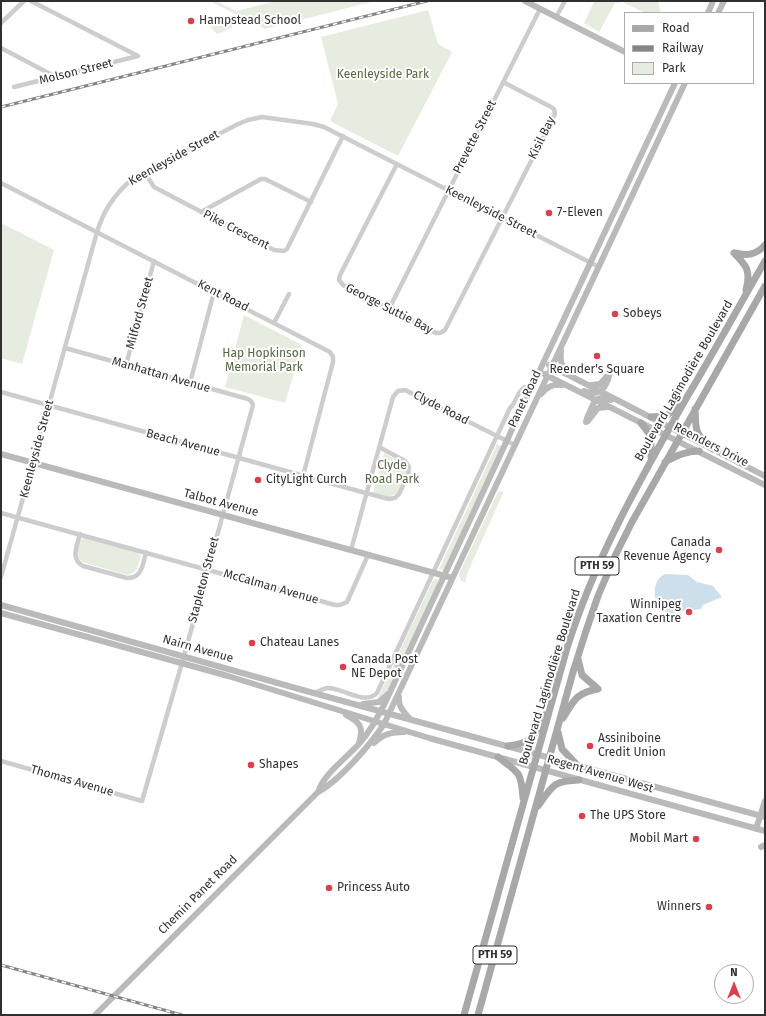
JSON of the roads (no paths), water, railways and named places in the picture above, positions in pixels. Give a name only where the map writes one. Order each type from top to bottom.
[{"type":"main road","points":[[743,300],[748,282],[748,272],[744,263],[734,253],[750,255],[757,252],[765,245]]},
{"type":"main road","name":"Boulevard Lagimodière Boulevard","points":[[464,1015],[571,636],[588,589],[622,514],[651,460],[765,261]]},
{"type":"main road","name":"Boulevard Lagimodière Boulevard","points":[[478,1015],[558,727],[598,596],[615,556],[632,522],[765,286]]},
{"type":"main road","points":[[758,299],[765,290]]},
{"type":"main road","points":[[651,417],[666,416],[688,396]]},
{"type":"main road","points":[[695,408],[698,435],[713,449]]},
{"type":"main road","points":[[641,423],[651,436],[651,460]]},
{"type":"main road","points":[[665,462],[690,451],[699,451]]},
{"type":"main road","points":[[577,766],[562,749],[558,727],[578,696],[588,691],[598,689],[582,675],[578,658]]},
{"type":"main road","points":[[508,746],[522,744],[532,738],[551,706]]},
{"type":"main road","points":[[498,757],[517,771],[520,776],[522,780],[524,804]]},
{"type":"main road","points":[[535,811],[555,784],[563,781],[579,780]]},
{"type":"street","points":[[1,23],[24,1]]},
{"type":"street","name":"Molson Street","points":[[14,87],[138,56],[31,1]]},
{"type":"street","points":[[525,1],[624,51]]},
{"type":"street","points":[[556,17],[565,1]]},
{"type":"street","points":[[708,12],[713,1]]},
{"type":"street","points":[[718,12],[724,1]]},
{"type":"street","name":"Prevette Street","points":[[389,309],[540,9]]},
{"type":"street","points":[[1,48],[56,77]]},
{"type":"street","name":"Kisil Bay","points":[[502,218],[555,114],[554,109],[551,106],[503,82]]},
{"type":"street","name":"Panet Road","points":[[376,722],[675,84]]},
{"type":"street","name":"Panet Road","points":[[384,724],[685,84]]},
{"type":"street","name":"Keenleyside Street","points":[[1,577],[34,463],[97,232],[116,195],[130,181],[145,173],[248,120],[262,117],[324,126],[599,267]]},
{"type":"street","name":"Pike Crescent","points":[[145,173],[154,187],[274,250],[284,251],[287,249],[344,136]]},
{"type":"street","name":"George Suttie Bay","points":[[397,164],[339,277],[339,282],[343,285],[389,309],[436,333],[442,333],[502,218]]},
{"type":"street","points":[[200,212],[261,179],[265,179],[311,202]]},
{"type":"street","name":"Kent Road","points":[[1,183],[330,352],[333,357],[333,362],[303,476]]},
{"type":"street","name":"Milford Street","points":[[126,365],[154,261]]},
{"type":"street","points":[[190,383],[214,292]]},
{"type":"street","points":[[274,323],[289,294]]},
{"type":"street","points":[[562,345],[560,358],[561,364],[573,377]]},
{"type":"street","name":"Manhattan Avenue","points":[[65,348],[248,399],[253,405]]},
{"type":"street","name":"Reenders Drive","points":[[544,362],[765,476]]},
{"type":"street","name":"Reenders Drive","points":[[540,372],[765,485]]},
{"type":"street","points":[[538,397],[554,384],[594,393],[604,389],[608,382],[610,373],[600,384],[592,385],[585,383]]},
{"type":"street","points":[[312,702],[315,693],[328,688],[370,698],[377,694],[510,408],[514,404],[522,388],[525,387],[531,389]]},
{"type":"street","name":"Clyde Road","points":[[351,550],[393,397],[401,390],[405,390],[515,445]]},
{"type":"street","name":"Beach Avenue","points":[[1,392],[366,493]]},
{"type":"street","points":[[610,408],[598,408],[586,422],[595,400],[598,398],[604,398],[630,410],[640,412]]},
{"type":"street","name":"Stapleton Street","points":[[142,801],[184,656],[253,405]]},
{"type":"street","points":[[366,493],[389,499],[395,498],[399,494],[408,475],[409,467],[405,461],[379,447]]},
{"type":"street","name":"Talbot Avenue","points":[[1,454],[351,550],[434,574],[452,581]]},
{"type":"street","name":"McCalman Avenue","points":[[1,512],[340,606],[347,602],[368,555]]},
{"type":"street","points":[[80,534],[75,552],[75,559],[80,565],[97,570],[127,578],[134,578],[141,571],[146,552]]},
{"type":"street","name":"Nairn Avenue","points":[[1,605],[390,714]]},
{"type":"street","name":"Nairn Avenue","points":[[1,613],[228,676],[384,724]]},
{"type":"street","points":[[57,628],[60,621]]},
{"type":"street","points":[[118,646],[120,638]]},
{"type":"street","points":[[393,659],[400,671]]},
{"type":"street","points":[[228,676],[230,669]]},
{"type":"street","points":[[358,696],[356,704],[370,704],[379,702],[392,689]]},
{"type":"street","points":[[400,691],[398,703],[401,710],[410,719]]},
{"type":"street","points":[[335,708],[357,721],[361,733],[358,745]]},
{"type":"street","name":"Regent Avenue West","points":[[390,714],[763,817]]},
{"type":"street","name":"Chemin Panet Road","points":[[318,792],[321,784],[358,745],[376,722]]},
{"type":"street","name":"Regent Avenue West","points":[[384,724],[765,831]]},
{"type":"street","name":"Chemin Panet Road","points":[[95,1015],[318,792],[325,788],[349,766],[371,742],[384,724]]},
{"type":"street","points":[[349,766],[382,736],[395,732],[409,732]]},
{"type":"street","name":"Thomas Avenue","points":[[1,761],[142,801]]},
{"type":"street","points":[[331,773],[336,778]]},
{"type":"street","points":[[681,808],[684,796]]},
{"type":"street","points":[[756,829],[763,817],[765,801]]},
{"type":"water","points":[[665,574],[688,575],[697,582],[713,586],[722,597],[703,605],[701,609],[684,611],[676,614],[663,612],[657,602],[655,589],[659,578]]},
{"type":"railway","points":[[1,107],[427,1]]},
{"type":"railway","points":[[1,965],[182,1015]]},
{"type":"place","name":"Hampstead School","points":[[191,21]]},
{"type":"place","name":"7-Eleven","points":[[549,213]]},
{"type":"place","name":"Sobeys","points":[[615,314]]},
{"type":"place","name":"Reender's Square","points":[[597,356]]},
{"type":"place","name":"CityLight Curch","points":[[258,480]]},
{"type":"place","name":"Canada Revenue Agency","points":[[719,550]]},
{"type":"place","name":"Winnipeg Taxation Centre","points":[[689,612]]},
{"type":"place","name":"Chateau Lanes","points":[[252,643]]},
{"type":"place","name":"Canada Post NE Depot","points":[[343,667]]},
{"type":"place","name":"Assiniboine Credit Union","points":[[590,746]]},
{"type":"place","name":"Shapes","points":[[251,765]]},
{"type":"place","name":"The UPS Store","points":[[582,816]]},
{"type":"place","name":"Mobil Mart","points":[[696,839]]},
{"type":"place","name":"Princess Auto","points":[[329,888]]},
{"type":"place","name":"Winners","points":[[709,907]]},
{"type":"park label","name":"Keenleyside Park","points":[[383,75]]},
{"type":"park label","name":"Hap Hopkinson Memorial Park","points":[[264,361]]},
{"type":"park label","name":"Clyde Road Park","points":[[392,473]]}]
